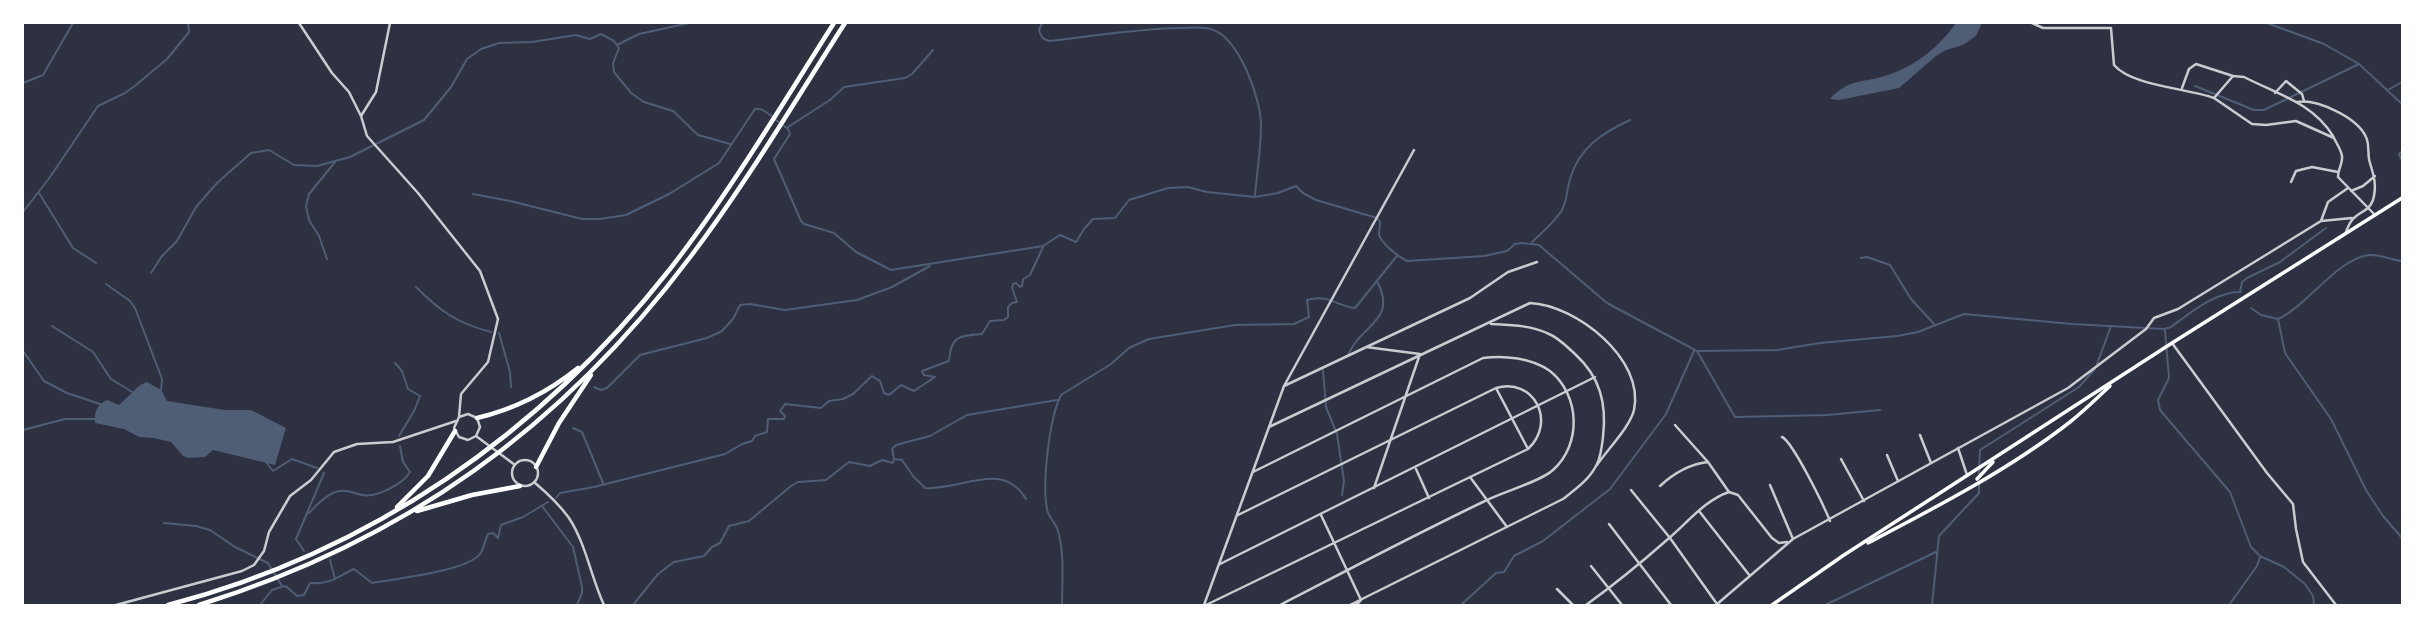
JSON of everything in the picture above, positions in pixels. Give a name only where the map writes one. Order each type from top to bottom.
[{"type":"highway","points":[[168,605],[264,573],[369,525],[429,491],[497,444],[590,360],[639,307],[698,232],[834,23]]},
{"type":"highway","points":[[394,522],[505,449],[562,400],[646,313],[698,247],[845,23]]},
{"type":"highway","points":[[477,418],[489,416],[539,396],[590,360]]},
{"type":"highway","points":[[536,467],[559,423],[597,366]]},
{"type":"highway","points":[[369,525],[394,510],[416,490],[441,456],[455,430]]},
{"type":"highway","points":[[199,605],[289,573],[419,510],[451,500],[520,486]]},
{"type":"main road","points":[[1772,605],[1844,555],[2402,198]]},
{"type":"main road","points":[[1844,555],[1927,512],[2006,465],[2069,422],[2120,377]]},
{"type":"main road","points":[[1961,491],[1980,478],[1997,458]]},
{"type":"street","points":[[116,605],[254,565],[264,551],[269,532],[290,496],[311,480],[334,452],[357,444],[393,442],[457,419],[468,414],[477,418],[480,427],[476,436],[470,440],[463,439],[455,430],[457,419],[461,394],[488,362],[498,319],[480,271],[418,193],[367,136],[349,92],[332,73],[299,23]]},
{"type":"street","points":[[361,116],[376,92],[390,23]]},
{"type":"street","points":[[2032,23],[2043,28],[2111,28],[2112,58],[2116,68],[2145,82],[2214,97],[2252,124],[2296,121],[2334,138]]},
{"type":"street","points":[[2182,88],[2189,69],[2193,65],[2202,65],[2244,77],[2297,102],[2319,117],[2340,148],[2343,159],[2338,172]]},
{"type":"street","points":[[2214,97],[2233,76]]},
{"type":"street","points":[[2275,93],[2286,80],[2302,94],[2304,101]]},
{"type":"street","points":[[1675,425],[1709,462],[1729,492],[1738,495],[1779,543],[1792,540],[1830,521],[2068,388],[2146,329],[2159,315],[2178,309],[2320,221],[2352,218],[2369,208],[2375,176],[2364,132],[2354,123],[2316,102],[2297,102]]},
{"type":"street","points":[[1205,605],[1283,386],[1414,150]]},
{"type":"street","points":[[2291,182],[2296,172],[2306,167],[2338,172],[2375,215]]},
{"type":"street","points":[[2320,221],[2328,202],[2350,189],[2364,186],[2375,176]]},
{"type":"street","points":[[2345,234],[2352,218]]},
{"type":"street","points":[[1283,386],[1470,298],[1508,271],[1537,262]]},
{"type":"street","points":[[1269,427],[1530,303],[1541,303],[1565,310],[1592,328],[1611,347],[1626,368],[1633,388],[1632,418],[1583,483],[1563,499],[1350,605]]},
{"type":"street","points":[[1488,324],[1524,325],[1551,335],[1586,364],[1603,396],[1605,423],[1597,465]]},
{"type":"street","points":[[2172,344],[2267,474],[2293,503],[2303,562],[2336,605]]},
{"type":"street","points":[[1366,347],[1420,354]]},
{"type":"street","points":[[1373,489],[1420,354]]},
{"type":"street","points":[[1253,472],[1483,358],[1517,359],[1540,365],[1552,373],[1567,392],[1574,427],[1570,445],[1560,463],[1550,473],[1487,500],[1280,605]]},
{"type":"street","points":[[1220,564],[1595,377]]},
{"type":"street","points":[[1205,605],[1528,449],[1537,440],[1542,429],[1538,406],[1532,396],[1522,389],[1510,386],[1496,388],[1238,515]]},
{"type":"street","points":[[1496,388],[1528,449]]},
{"type":"street","points":[[1920,435],[1931,463]]},
{"type":"street","points":[[476,436],[515,465]]},
{"type":"street","points":[[1782,437],[1791,445],[1830,521]]},
{"type":"street","points":[[1958,448],[1967,477]]},
{"type":"street","points":[[1887,455],[1898,482]]},
{"type":"street","points":[[1841,459],[1864,501]]},
{"type":"street","points":[[526,461],[536,467],[538,474],[534,482],[528,486],[520,486],[512,477],[515,465],[526,461]]},
{"type":"street","points":[[1660,485],[1690,466],[1709,462]]},
{"type":"street","points":[[1415,468],[1429,498]]},
{"type":"street","points":[[1469,477],[1507,527]]},
{"type":"street","points":[[534,482],[550,495],[569,518],[579,537],[593,583],[604,605]]},
{"type":"street","points":[[1770,485],[1792,540]]},
{"type":"street","points":[[1631,490],[1670,538],[1716,605],[1792,540]]},
{"type":"street","points":[[1586,605],[1640,564],[1699,511],[1729,492]]},
{"type":"street","points":[[1699,511],[1750,576]]},
{"type":"street","points":[[1321,515],[1361,600]]},
{"type":"street","points":[[1609,524],[1671,605]]},
{"type":"street","points":[[1591,566],[1622,605]]},
{"type":"street","points":[[1557,589],[1573,605]]},
{"type":"street","points":[[1356,605],[1361,600]]},
{"type":"water","points":[[1956,23],[1982,23],[1976,36],[1963,45],[1936,56],[1899,88],[1839,100],[1830,99],[1850,84],[1888,75],[1918,60],[1935,47]]},
{"type":"water","points":[[147,382],[161,390],[167,401],[225,410],[251,410],[286,428],[275,465],[213,450],[205,457],[188,458],[171,442],[139,437],[124,429],[95,423],[96,412],[101,404],[107,400],[119,405],[140,385]]},
{"type":"waterway","points":[[23,83],[43,75],[73,23]]},
{"type":"waterway","points":[[23,212],[98,106],[125,93],[167,59],[189,32],[188,23]]},
{"type":"waterway","points":[[617,45],[639,34],[689,23]]},
{"type":"waterway","points":[[1042,23],[1039,30],[1041,35],[1050,41],[1163,29],[1207,28],[1221,34],[1231,44],[1246,70],[1253,85],[1260,114],[1255,195]]},
{"type":"waterway","points":[[2267,23],[2324,44],[2359,64],[2402,104]]},
{"type":"waterway","points":[[151,273],[162,256],[177,241],[196,207],[217,183],[251,153],[269,150],[294,165],[317,166],[350,157],[424,120],[451,87],[467,59],[481,49],[499,43],[532,42],[576,35],[590,39],[601,34],[614,41],[619,48],[613,63],[614,72],[631,93],[644,102],[673,111],[698,135],[730,144]]},
{"type":"waterway","points":[[788,127],[830,100],[844,87],[905,78],[912,74],[933,50]]},
{"type":"waterway","points":[[2195,86],[2254,110],[2264,110],[2359,64]]},
{"type":"waterway","points":[[2388,90],[2402,82]]},
{"type":"waterway","points":[[473,194],[582,219],[626,215],[669,194],[719,163],[755,109],[761,109],[772,116]]},
{"type":"waterway","points":[[776,120],[788,129],[790,134],[774,159],[801,221],[834,233],[856,252],[891,270],[1043,246],[1060,235],[1076,242],[1093,219],[1115,218],[1129,200],[1168,188],[1188,187],[1207,192],[1255,197],[1296,186],[1316,200],[1377,218],[1380,222],[1381,239],[1407,261],[1484,256],[1507,251],[1515,244],[1539,245],[1607,303],[1697,351],[1735,417],[1827,415],[1880,410]]},
{"type":"waterway","points":[[1532,242],[1562,210],[1574,168],[1586,150],[1601,136],[1630,120]]},
{"type":"waterway","points":[[2402,151],[2399,154],[2402,161]]},
{"type":"waterway","points":[[327,259],[319,236],[309,220],[306,206],[309,194],[335,162]]},
{"type":"waterway","points":[[39,193],[73,248],[96,263]]},
{"type":"waterway","points":[[2240,292],[2242,282],[2247,278],[2280,262],[2326,228]]},
{"type":"waterway","points":[[556,498],[560,493],[725,454],[767,432],[768,419],[784,419],[785,416],[780,411],[785,404],[821,408],[829,401],[853,394],[872,376],[880,381],[884,393],[889,395],[901,385],[914,391],[935,377],[924,375],[922,371],[949,361],[952,346],[958,338],[982,334],[990,321],[1008,317],[1008,307],[1017,302],[1013,284],[1022,286],[1023,279],[1030,275],[1043,247]]},
{"type":"waterway","points":[[2251,308],[2261,315],[2278,319],[2357,258],[2373,255],[2402,261]]},
{"type":"waterway","points":[[1062,605],[1061,546],[1057,528],[1048,512],[1045,484],[1050,435],[1061,395],[1111,364],[1129,348],[1149,339],[1235,325],[1294,324],[1309,317],[1307,300],[1321,298],[1355,308],[1397,256]]},
{"type":"waterway","points":[[1861,258],[1867,257],[1890,265],[1911,299],[1935,325]]},
{"type":"waterway","points":[[594,387],[601,390],[607,388],[640,355],[707,338],[722,331],[733,319],[740,305],[785,310],[857,300],[892,287],[930,266]]},
{"type":"waterway","points":[[1348,355],[1380,314],[1383,305],[1377,281]]},
{"type":"waterway","points":[[106,284],[130,301],[135,308],[162,379],[161,391]]},
{"type":"waterway","points":[[416,287],[450,316],[491,332]]},
{"type":"waterway","points":[[1698,351],[1777,350],[1897,336],[1918,332],[1964,314],[2164,329],[2213,299],[2241,292]]},
{"type":"waterway","points":[[2278,319],[2285,353],[2331,419],[2366,490],[2402,538]]},
{"type":"waterway","points":[[52,326],[93,352],[111,379],[134,393]]},
{"type":"waterway","points":[[2097,364],[2111,326]]},
{"type":"waterway","points":[[2165,330],[2169,378],[2158,400],[2160,410],[2230,492],[2251,547],[2260,556],[2284,567],[2305,584],[2313,596],[2314,605]]},
{"type":"waterway","points":[[499,333],[510,372],[511,387]]},
{"type":"waterway","points":[[23,351],[44,381],[67,393],[103,405]]},
{"type":"waterway","points":[[1461,605],[1496,573],[1504,572],[1514,556],[1543,541],[1610,489],[1666,414],[1694,351]]},
{"type":"waterway","points":[[395,363],[402,371],[408,389],[420,396],[399,436]]},
{"type":"waterway","points":[[1979,474],[1980,450],[2079,387],[2095,369]]},
{"type":"waterway","points":[[1323,370],[1326,407],[1337,434],[1344,481],[1342,495]]},
{"type":"waterway","points":[[894,458],[892,449],[896,445],[930,436],[967,415],[1057,400]]},
{"type":"waterway","points":[[23,430],[65,419],[95,419]]},
{"type":"waterway","points":[[573,428],[582,432],[603,483]]},
{"type":"waterway","points":[[309,513],[335,492],[368,495],[389,489],[402,481],[410,472],[403,462],[400,446]]},
{"type":"waterway","points":[[265,461],[273,471],[292,459],[317,468]]},
{"type":"waterway","points":[[633,605],[658,574],[674,562],[704,556],[720,543],[729,526],[749,521],[798,482],[826,480],[849,462],[870,466],[882,460],[893,463],[894,459],[902,460],[925,488],[980,480],[1005,481],[1016,487],[1026,499]]},
{"type":"waterway","points":[[304,551],[296,539],[324,473]]},
{"type":"waterway","points":[[1932,605],[1939,536],[1979,493],[1979,483]]},
{"type":"waterway","points":[[164,523],[210,530],[235,547],[268,563],[282,586],[297,596],[304,595],[310,583],[328,581],[354,569],[372,583],[461,565],[480,554],[488,534],[493,533],[498,538],[501,525],[523,517],[548,502]]},
{"type":"waterway","points":[[542,506],[573,547],[582,587],[577,605]]},
{"type":"waterway","points":[[1825,605],[1936,552]]},
{"type":"waterway","points":[[2229,605],[2257,566],[2260,557]]},
{"type":"waterway","points":[[330,560],[335,579]]},
{"type":"waterway","points":[[260,605],[272,590],[281,587]]}]
